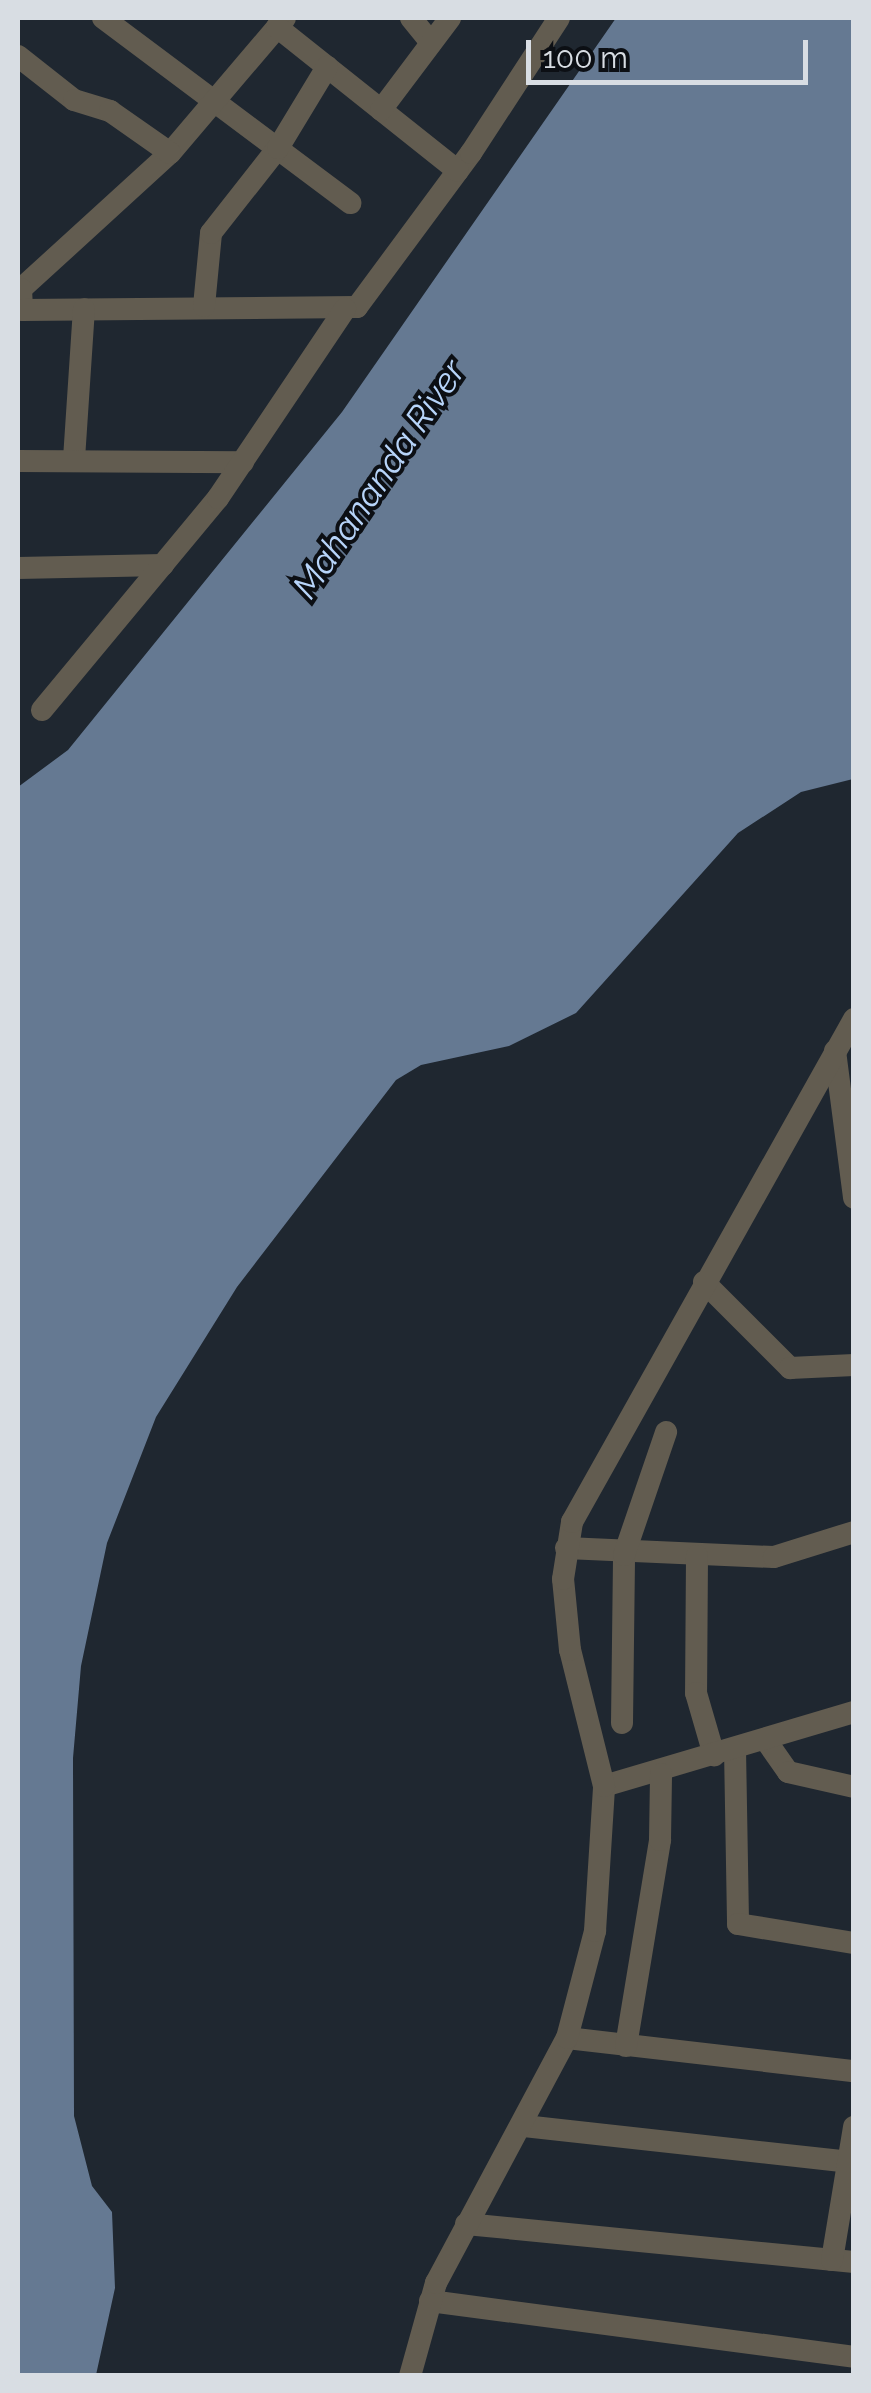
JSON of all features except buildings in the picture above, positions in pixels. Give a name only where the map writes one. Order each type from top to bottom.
[{"type":"street","points":[[103,18],[350,203]]},
{"type":"street","points":[[411,18],[431,43]]},
{"type":"street","points":[[382,110],[450,18]]},
{"type":"street","points":[[458,171],[327,67],[281,22],[170,153],[20,291],[23,311],[357,307],[458,171],[559,18]]},
{"type":"street","points":[[18,56],[74,100],[110,110],[170,153]]},
{"type":"street","points":[[204,306],[211,233],[278,148],[327,67]]},
{"type":"street","points":[[74,459],[84,309]]},
{"type":"street","points":[[42,710],[243,462],[345,310]]},
{"type":"street","points":[[18,462],[243,462]]},
{"type":"street","points":[[18,568],[163,565]]},
{"type":"street","points":[[410,2376],[430,2301],[466,2224],[524,2126],[567,2038],[595,1931],[604,1786],[570,1650],[566,1548],[582,1498],[854,1019]]},
{"type":"street","points":[[834,1052],[854,1198]]},
{"type":"street","points":[[704,1282],[790,1368],[854,1364]]},
{"type":"street","points":[[622,1723],[624,1555],[666,1432]]},
{"type":"street","points":[[566,1548],[624,1555],[774,1557],[854,1532]]},
{"type":"street","points":[[698,1556],[696,1694],[724,1752],[738,1924],[854,1942]]},
{"type":"street","points":[[604,1786],[661,1774],[854,1712]]},
{"type":"street","points":[[765,1739],[788,1772],[854,1787]]},
{"type":"street","points":[[626,2046],[660,1840],[661,1774]]},
{"type":"street","points":[[567,2038],[854,2071]]},
{"type":"street","points":[[524,2126],[848,2162]]},
{"type":"street","points":[[466,2224],[843,2261],[848,2162],[854,2127]]},
{"type":"street","points":[[430,2301],[854,2357]]},
{"type":"water","name":"Mahananda River","points":[[616,18],[853,18],[853,779],[801,792],[738,833],[576,1013],[509,1046],[421,1065],[396,1080],[237,1287],[156,1417],[107,1543],[81,1666],[73,1758],[74,2116],[92,2186],[112,2212],[115,2288],[96,2375],[18,2375],[18,787],[68,750],[342,412]]}]
